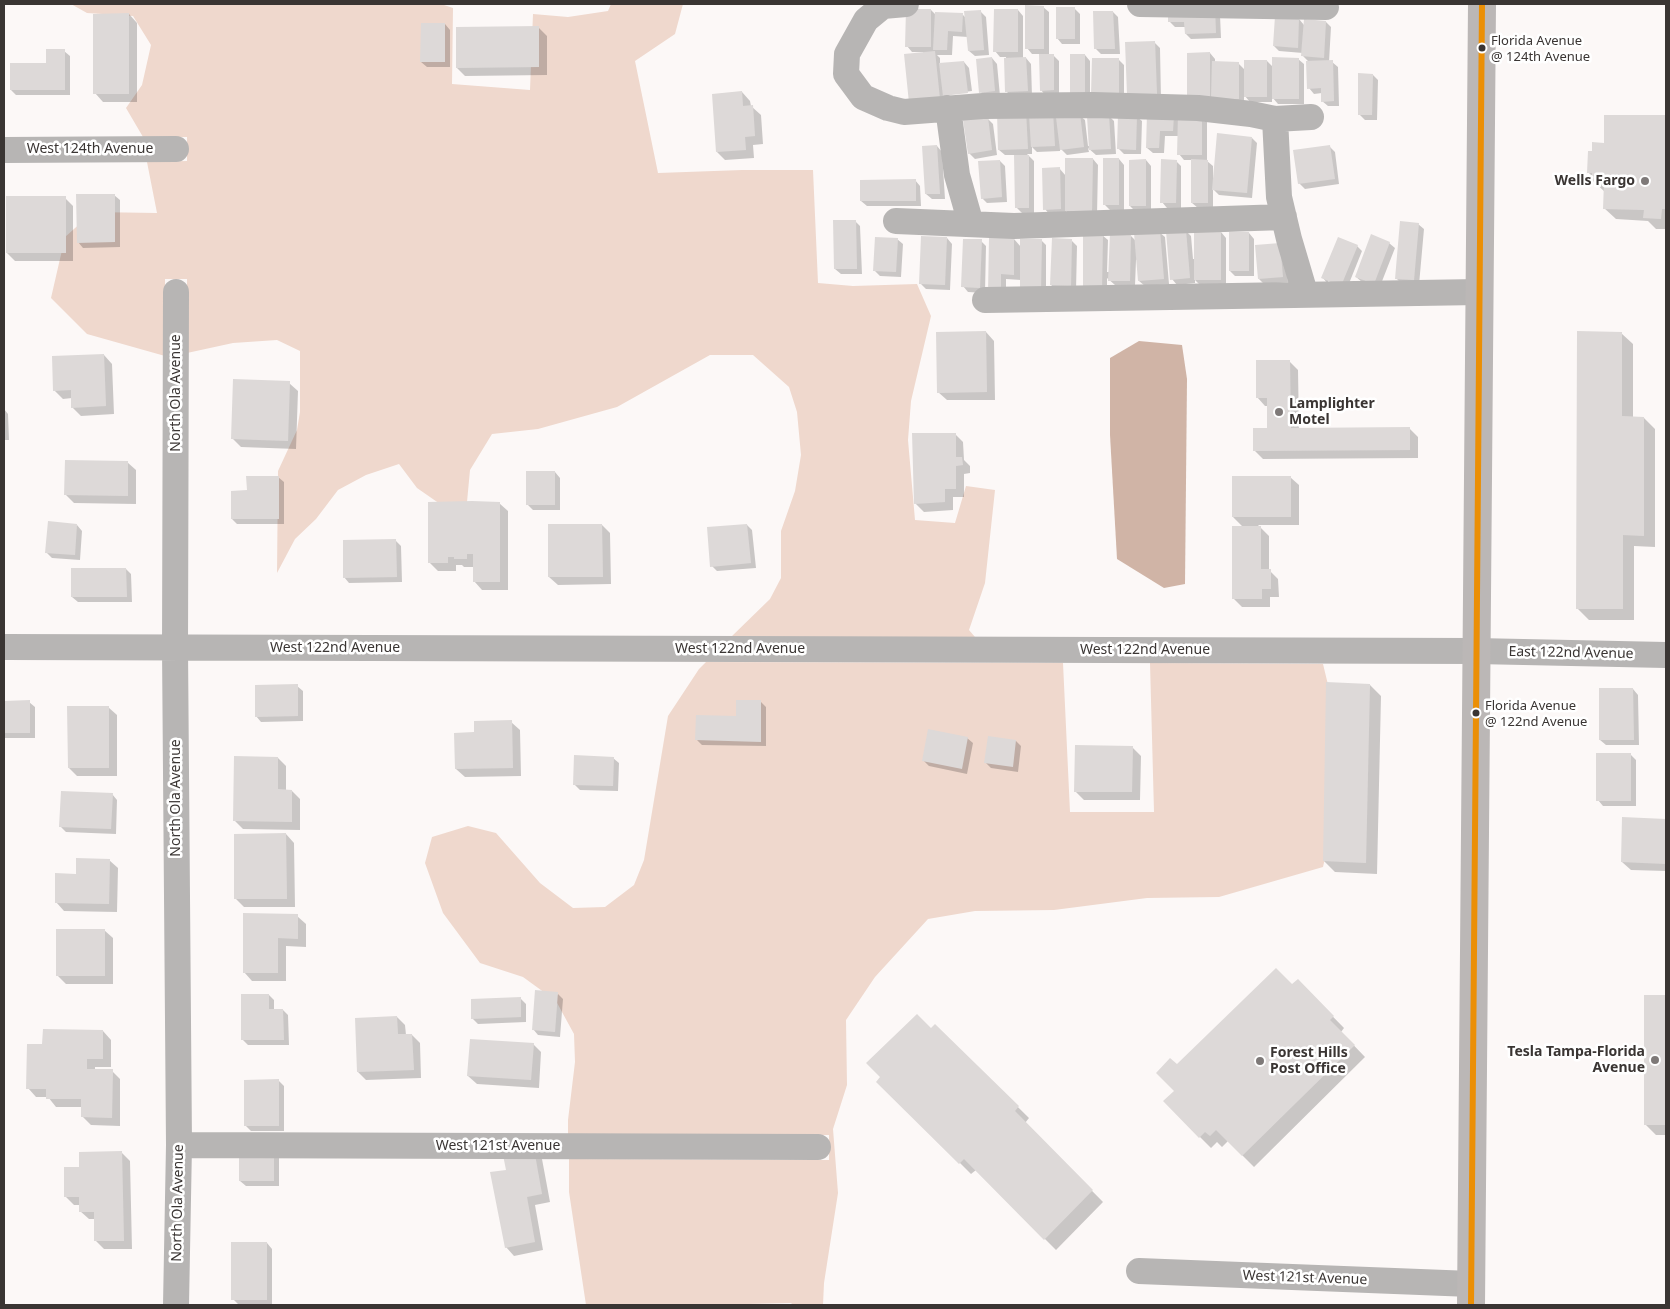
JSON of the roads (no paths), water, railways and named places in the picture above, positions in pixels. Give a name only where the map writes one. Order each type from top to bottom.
[{"type":"main road","points":[[1471,1295],[1482,4]]},
{"type":"street","points":[[906,4],[882,6],[866,20],[847,54],[846,74],[863,97],[888,108],[904,112],[982,106],[1093,105],[1198,108],[1251,114],[1275,119],[1312,117]]},
{"type":"street","points":[[1140,4],[1326,7]]},
{"type":"street","points":[[948,108],[957,175],[971,224]]},
{"type":"street","points":[[1275,119],[1279,198],[1289,239],[1306,293]]},
{"type":"street","name":"West 124th Avenue","points":[[4,150],[176,149]]},
{"type":"street","points":[[896,221],[1014,226],[1284,217]]},
{"type":"street","name":"North Ola Avenue","points":[[176,292],[175,648],[179,1145],[176,1305]]},
{"type":"street","points":[[985,300],[1306,293],[1480,292]]},
{"type":"street","name":"West 122nd Avenue","points":[[4,647],[1476,651]]},
{"type":"street","name":"East 122nd Avenue","points":[[1476,651],[1666,655]]},
{"type":"street","name":"West 121st Avenue","points":[[179,1145],[818,1148]]},
{"type":"street","name":"West 121st Avenue","points":[[1139,1271],[1471,1295]]},
{"type":"place","name":"Florida Avenue @ 124th Avenue","points":[[1482,48]]},
{"type":"place","name":"Wells Fargo","points":[[1645,181]]},
{"type":"place","name":"Lamplighter Motel","points":[[1279,412]]},
{"type":"place","name":"Florida Avenue @ 122nd Avenue","points":[[1476,713]]},
{"type":"place","name":"Tesla Tampa-Florida Avenue","points":[[1655,1060]]},
{"type":"place","name":"Forest Hills Post Office","points":[[1260,1061]]}]
